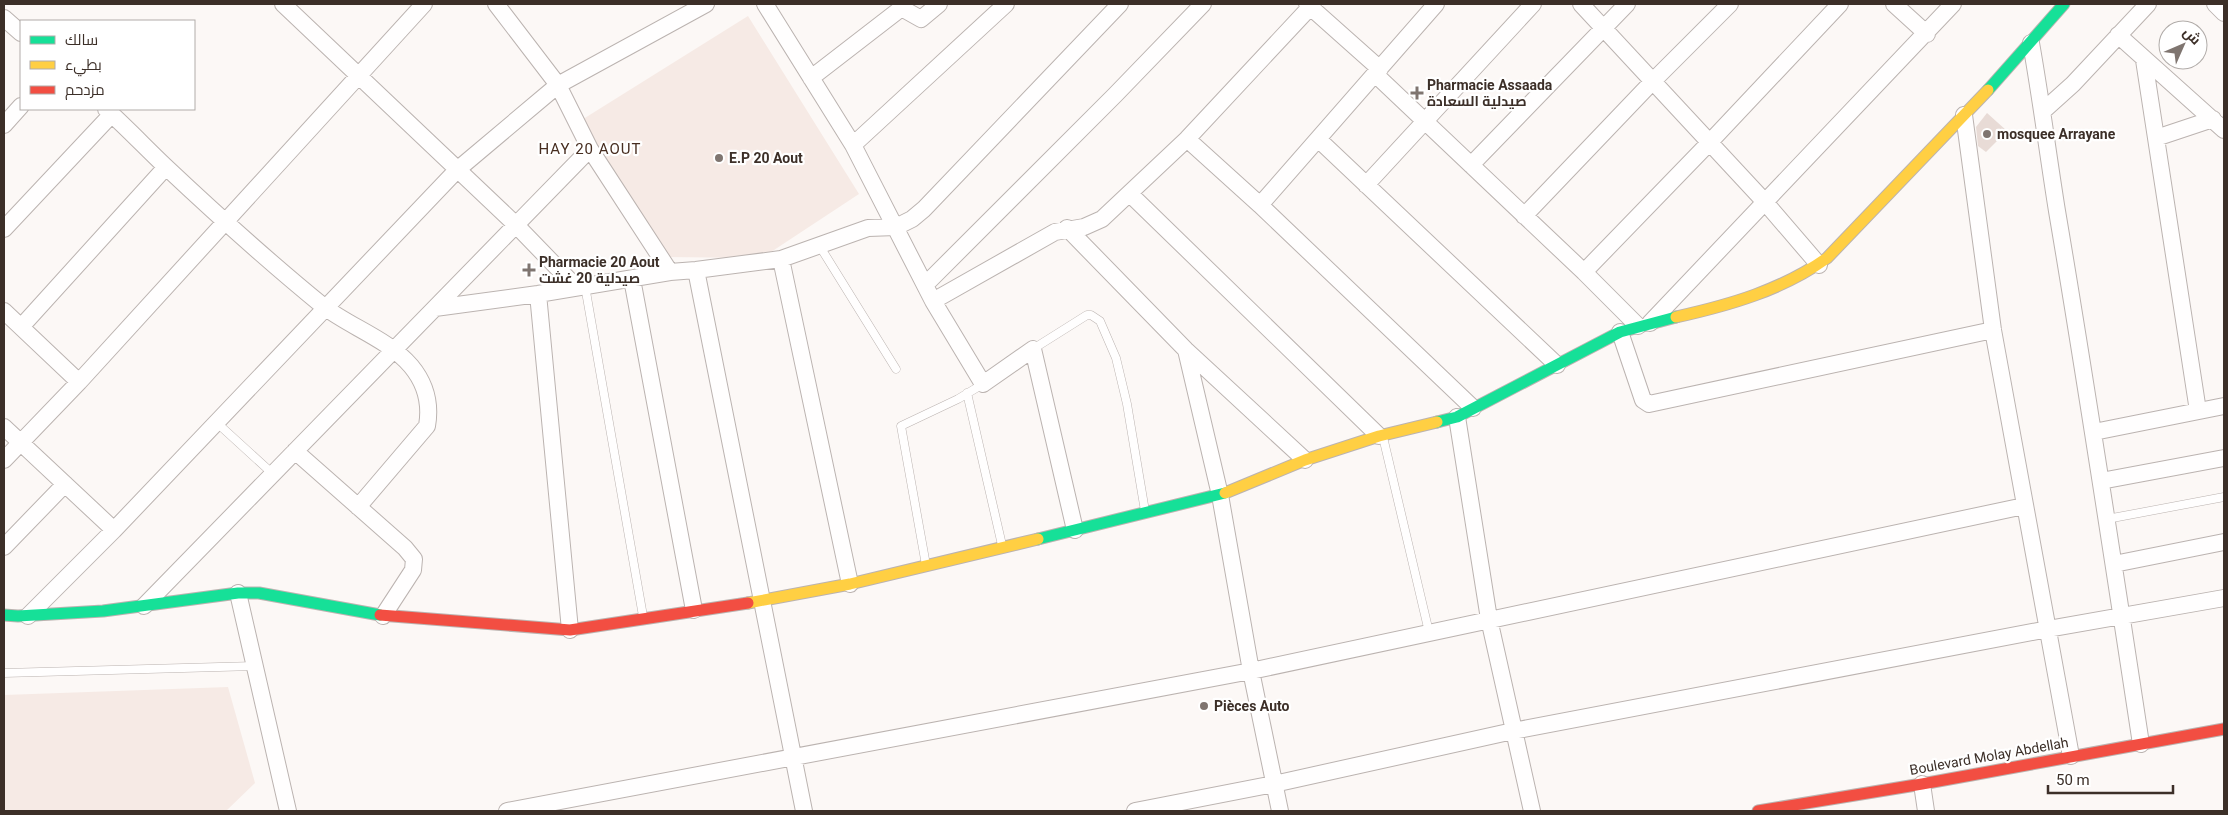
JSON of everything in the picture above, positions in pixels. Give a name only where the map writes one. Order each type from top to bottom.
[{"type":"street","points":[[283,4],[580,286]]},
{"type":"street","points":[[4,460],[79,382],[424,4]]},
{"type":"street","points":[[496,4],[558,85],[590,149],[670,272]]},
{"type":"street","points":[[28,616],[114,530],[325,307],[458,170],[558,85],[706,4]]},
{"type":"street","points":[[765,4],[853,145],[926,284],[933,301],[983,384],[1033,349],[1075,530]]},
{"type":"street","points":[[811,78],[899,10],[905,10],[921,19],[939,4]]},
{"type":"street","points":[[853,145],[1006,4]]},
{"type":"street","points":[[926,284],[1203,4]]},
{"type":"street","points":[[1260,204],[1436,4]]},
{"type":"street","points":[[1366,185],[1533,4]]},
{"type":"street","points":[[1581,4],[1764,201],[1819,266]]},
{"type":"street","points":[[1471,165],[1627,4]]},
{"type":"street","points":[[1524,216],[1653,81],[1730,4]]},
{"type":"street","points":[[1584,272],[1840,4]]},
{"type":"street","points":[[1894,4],[1927,34]]},
{"type":"street","points":[[1644,324],[1927,34],[1953,4]]},
{"type":"street","points":[[4,615],[28,616],[144,606],[238,593],[268,594],[383,616],[570,630],[762,601],[850,584],[1220,495],[1304,460],[1381,435],[1457,418],[1620,332],[1644,324],[1735,303],[1761,294],[1819,266],[1964,115],[2031,43],[2064,4]]},
{"type":"street","points":[[2044,112],[2148,4]]},
{"type":"street","points":[[2215,4],[2224,13]]},
{"type":"street","points":[[933,301],[1044,238],[1067,228],[1084,227],[1102,220],[1187,139],[1310,5],[1424,120],[1524,216],[1644,324]]},
{"type":"street","points":[[435,308],[538,294],[670,272],[780,259],[868,228],[896,227],[912,220],[1110,7]]},
{"type":"street","points":[[4,18],[20,32]]},
{"type":"street","points":[[2118,35],[2218,125]]},
{"type":"street","points":[[2031,43],[2044,112],[2049,162],[2094,432],[2141,744]]},
{"type":"street","points":[[2144,60],[2198,411]]},
{"type":"street","points":[[4,125],[20,107]]},
{"type":"street","points":[[4,229],[109,111],[225,222],[325,307],[393,351],[411,366],[429,398],[430,411],[427,426],[358,507]]},
{"type":"street","points":[[1964,115],[1993,330],[2071,756]]},
{"type":"street","points":[[2156,138],[2218,125]]},
{"type":"street","points":[[1187,139],[1260,204],[1473,408]]},
{"type":"street","points":[[1318,139],[1557,365]]},
{"type":"street","points":[[144,606],[590,149]]},
{"type":"street","points":[[21,327],[166,167]]},
{"type":"street","points":[[1130,194],[1381,435]]},
{"type":"street","points":[[1067,228],[1186,350],[1304,460]]},
{"type":"street","points":[[780,259],[850,584]]},
{"type":"street","points":[[696,270],[804,811]]},
{"type":"street","points":[[632,279],[694,610]]},
{"type":"street","points":[[538,294],[570,630]]},
{"type":"street","points":[[4,311],[79,382]]},
{"type":"street","points":[[1620,332],[1643,400],[1649,404],[1993,330]]},
{"type":"street","points":[[1186,350],[1220,495],[1250,671],[1280,811]]},
{"type":"street","points":[[2094,432],[2224,406]]},
{"type":"street","points":[[1457,418],[1489,619],[1532,811]]},
{"type":"street","points":[[4,426],[114,530]]},
{"type":"street","points":[[295,451],[405,548],[414,559],[414,570],[383,616]]},
{"type":"street","points":[[2101,481],[2224,458]]},
{"type":"street","points":[[4,547],[65,484]]},
{"type":"street","points":[[507,811],[1250,671],[2024,506]]},
{"type":"street","points":[[2114,564],[2224,542]]},
{"type":"street","points":[[238,593],[288,811]]},
{"type":"street","points":[[1135,811],[1274,784],[1514,731],[2048,629],[2122,618],[2224,598]]},
{"type":"street","name":"Boulevard Molay Abdellah","points":[[1758,811],[1922,784],[2224,729]]},
{"type":"street","points":[[1922,784],[1926,811]]},
{"type":"lane","points":[[819,245],[896,369]]},
{"type":"lane","points":[[580,286],[643,620]]},
{"type":"lane","points":[[1033,349],[1087,315],[1091,315],[1100,321],[1118,368],[1127,404],[1146,513]]},
{"type":"lane","points":[[926,567],[901,426],[983,384]]},
{"type":"lane","points":[[968,393],[1003,548]]},
{"type":"lane","points":[[216,422],[273,474]]},
{"type":"lane","points":[[1381,435],[1429,632]]},
{"type":"lane","points":[[2107,519],[2224,497]]},
{"type":"lane","points":[[4,673],[254,666]]},
{"type":"shaded area","name":"E.P 20 Aout","points":[[748,16],[859,194],[774,250],[758,258],[665,257],[580,121]]},
{"type":"shaded area","points":[[228,687],[255,783],[226,811],[4,811],[4,695]]},
{"type":"building","name":"mosquee Arrayane","points":[[1987,113],[2007,131],[1986,152],[1978,146],[1976,127]]},
{"type":"traffic: fast","points":[[1988,90],[2064,4]]},
{"type":"traffic: fast","points":[[1437,422],[1457,417],[1620,332],[1676,317]]},
{"type":"traffic: fast","points":[[1038,539],[1225,493]]},
{"type":"traffic: fast","points":[[4,615],[18,616],[103,611],[238,593],[259,593],[380,615]]},
{"type":"traffic: slow","points":[[1676,317],[1716,307],[1774,288],[1827,258],[1988,90]]},
{"type":"traffic: slow","points":[[1225,493],[1305,460],[1379,436],[1437,422]]},
{"type":"traffic: slow","points":[[748,603],[850,584],[1038,539]]},
{"type":"traffic: jam","points":[[380,615],[570,630],[748,603]]},
{"type":"traffic: jam","points":[[1758,811],[1922,784],[2224,729]]},
{"type":"place","name":"Pharmacie Assaada صيدلية السعادة","points":[[1417,93]]},
{"type":"place","name":"mosquee Arrayane","points":[[1987,134]]},
{"type":"place","name":"E.P 20 Aout","points":[[719,158]]},
{"type":"place","name":"Pharmacie 20 Aout صيدلية 20 غشت","points":[[529,270]]},
{"type":"place","name":"Pièces Auto","points":[[1204,706]]},
{"type":"district","name":"HAY 20 AOUT","points":[[590,149]]}]
